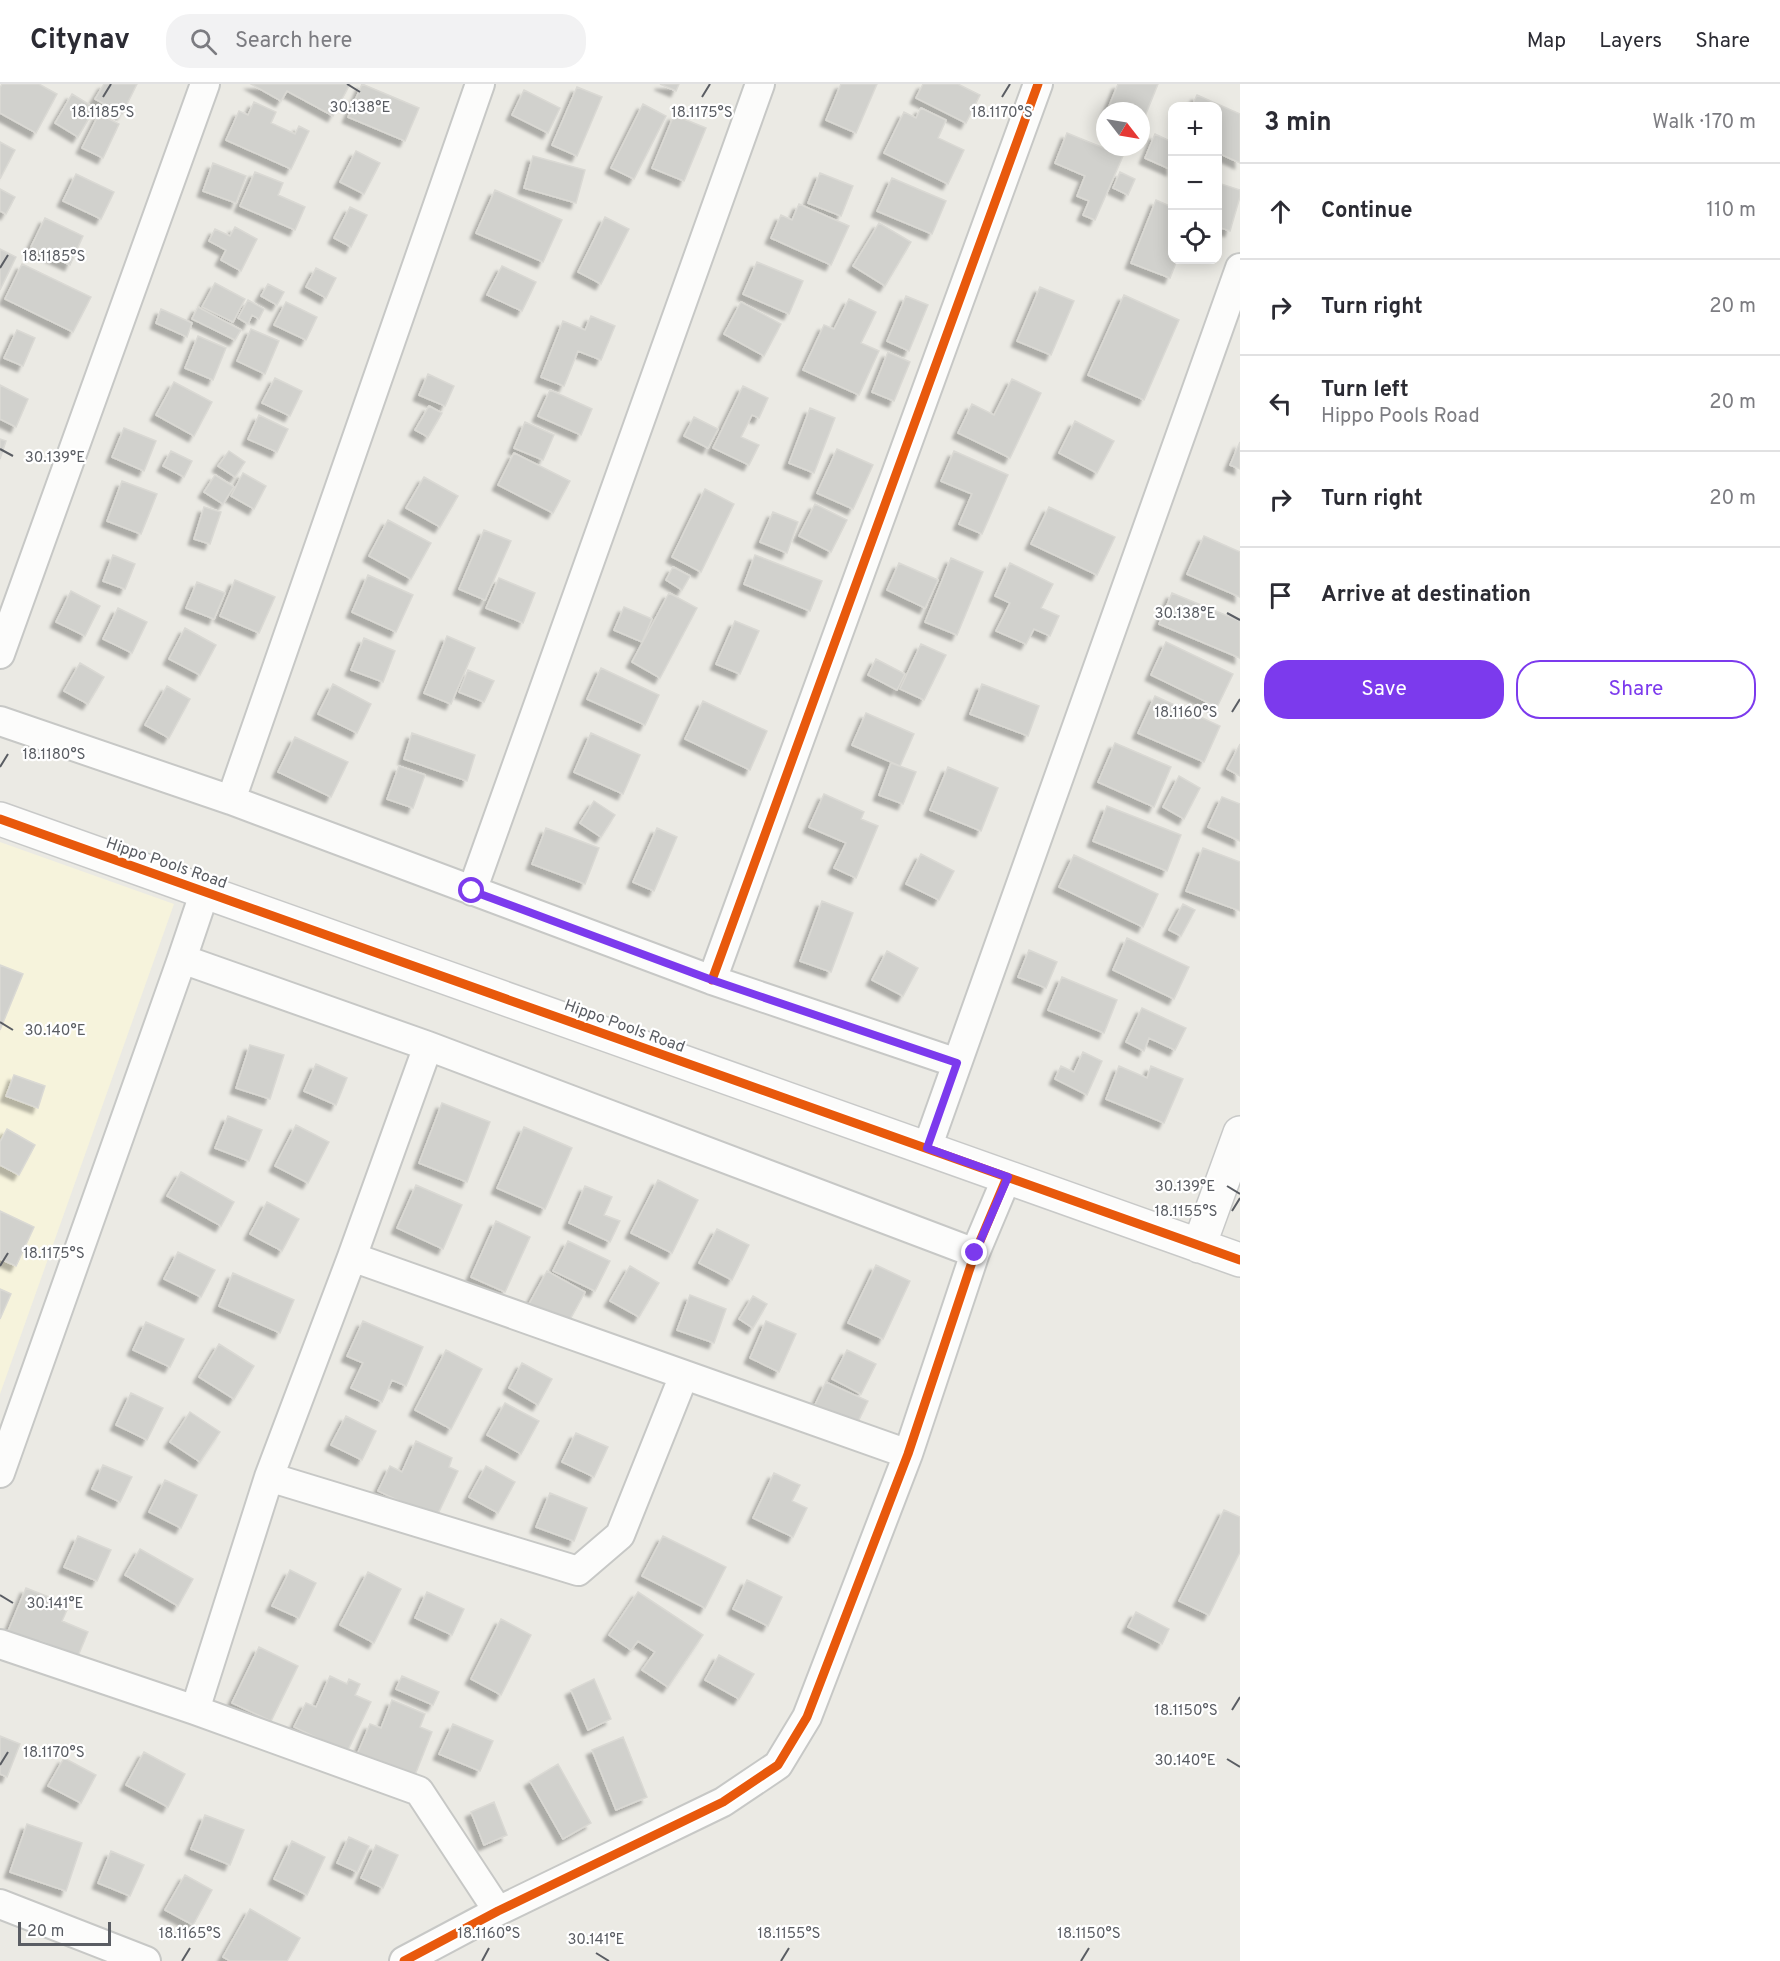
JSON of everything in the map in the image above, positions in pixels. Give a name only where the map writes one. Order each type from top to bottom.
[{"type":"street","points":[[0,654],[205,84]]},
{"type":"street","points":[[231,800],[480,84]]},
{"type":"street","points":[[472,891],[760,84]]},
{"type":"street","points":[[712,980],[1038,84]]},
{"type":"street","points":[[927,1148],[1240,268]]},
{"type":"street","points":[[0,721],[231,800],[712,980],[957,1063]]},
{"type":"street","name":"Hippo Pools Road","points":[[0,819],[1240,1260]]},
{"type":"street","points":[[0,1473],[205,891]]},
{"type":"street","points":[[182,960],[428,1046],[975,1253]]},
{"type":"street","points":[[195,1710],[269,1477],[428,1046]]},
{"type":"street","points":[[1199,1246],[1240,1133]]},
{"type":"street","points":[[404,1961],[498,1911],[723,1802],[778,1765],[807,1717],[908,1454],[975,1253],[1008,1177]]},
{"type":"street","points":[[352,1257],[908,1454]]},
{"type":"street","points":[[269,1477],[578,1571],[620,1535],[684,1375]]},
{"type":"street","points":[[0,1644],[195,1710],[419,1791],[498,1911]]},
{"type":"street","points":[[0,1904],[146,1961]]},
{"type":"shaded area","points":[[0,842],[174,904],[0,1394]]},
{"type":"building","points":[[2,84],[39,84],[57,94],[36,133],[0,113]]},
{"type":"building","points":[[104,84],[137,84],[122,114],[95,99]]},
{"type":"building","points":[[251,84],[350,84],[333,116],[287,91],[281,101]]},
{"type":"building","points":[[362,84],[419,108],[405,141],[348,117]]},
{"type":"building","points":[[660,84],[679,84],[676,91]]},
{"type":"building","points":[[841,84],[877,84],[856,133],[826,120]]},
{"type":"building","points":[[923,84],[958,84],[980,95],[966,123],[916,98]]},
{"type":"building","points":[[1118,84],[1158,84],[1150,104],[1111,102]]},
{"type":"building","points":[[577,87],[602,97],[577,156],[552,145]]},
{"type":"building","points":[[524,90],[560,108],[548,133],[512,115]]},
{"type":"building","points":[[72,94],[95,108],[78,137],[55,123]]},
{"type":"building","points":[[1197,95],[1213,102],[1194,102]]},
{"type":"building","points":[[254,102],[276,112],[271,123],[295,134],[299,126],[309,131],[291,169],[226,140],[239,111],[248,115]]},
{"type":"building","points":[[643,104],[666,116],[634,179],[611,168]]},
{"type":"building","points":[[1222,106],[1240,114],[1240,163],[1222,155]]},
{"type":"building","points":[[921,108],[946,120],[938,138],[964,150],[948,184],[884,153],[904,112],[916,118]]},
{"type":"building","points":[[99,114],[119,124],[103,158],[82,148]]},
{"type":"building","points":[[674,115],[706,128],[684,181],[652,168]]},
{"type":"building","points":[[1067,133],[1096,145],[1096,156],[1123,156],[1095,220],[1083,215],[1089,201],[1077,196],[1085,176],[1055,163]]},
{"type":"building","points":[[1155,134],[1168,140],[1168,168],[1145,158],[1150,156],[1150,146]]},
{"type":"building","points":[[0,142],[15,150],[0,179]]},
{"type":"building","points":[[356,151],[380,163],[364,194],[340,182]]},
{"type":"building","points":[[533,156],[585,170],[576,203],[524,188]]},
{"type":"building","points":[[213,163],[246,176],[236,203],[203,191]]},
{"type":"building","points":[[255,172],[283,183],[278,195],[305,207],[295,230],[240,206]]},
{"type":"building","points":[[1120,172],[1135,179],[1128,195],[1113,188]]},
{"type":"building","points":[[820,173],[853,186],[841,216],[808,203]]},
{"type":"building","points":[[76,174],[114,192],[101,219],[63,201]]},
{"type":"building","points":[[892,178],[946,201],[932,234],[877,211]]},
{"type":"building","points":[[1222,184],[1240,190],[1230,231],[1222,228]]},
{"type":"building","points":[[0,189],[15,197],[6,214],[0,211]]},
{"type":"building","points":[[495,190],[562,220],[543,262],[476,233]]},
{"type":"building","points":[[1156,200],[1168,205],[1168,264],[1175,264],[1170,278],[1131,263]]},
{"type":"building","points":[[799,204],[849,226],[831,265],[771,238],[781,215],[792,220]]},
{"type":"building","points":[[350,207],[367,215],[351,247],[334,238]]},
{"type":"building","points":[[605,217],[629,229],[601,284],[578,272]]},
{"type":"building","points":[[45,218],[83,236],[70,265],[31,247]]},
{"type":"building","points":[[879,223],[911,242],[885,286],[853,266]]},
{"type":"building","points":[[235,227],[257,239],[241,271],[221,260],[226,250],[209,241],[215,229],[230,236]]},
{"type":"building","points":[[0,249],[16,257],[0,290]]},
{"type":"building","points":[[757,262],[803,281],[789,314],[743,294]]},
{"type":"building","points":[[22,264],[91,297],[73,332],[5,299]]},
{"type":"building","points":[[502,266],[536,282],[522,311],[487,295]]},
{"type":"building","points":[[316,268],[336,278],[326,298],[306,287]]},
{"type":"building","points":[[215,283],[245,299],[233,322],[202,307]]},
{"type":"building","points":[[268,284],[284,292],[277,305],[261,296]]},
{"type":"building","points":[[1040,287],[1074,301],[1051,355],[1017,341]]},
{"type":"building","points":[[1124,295],[1179,320],[1144,400],[1088,375]]},
{"type":"building","points":[[906,296],[928,305],[909,351],[887,341]]},
{"type":"building","points":[[849,299],[876,312],[861,343],[879,351],[859,395],[803,370],[824,325],[834,329]]},
{"type":"building","points":[[248,300],[264,309],[259,319],[252,315],[248,324],[238,318]]},
{"type":"building","points":[[286,302],[317,317],[306,340],[274,325]]},
{"type":"building","points":[[741,302],[781,324],[764,356],[724,334]]},
{"type":"building","points":[[198,307],[241,330],[235,340],[192,319]]},
{"type":"building","points":[[161,309],[192,323],[187,337],[156,323]]},
{"type":"building","points":[[591,316],[615,326],[601,360],[578,351],[564,386],[541,377],[563,321],[585,330]]},
{"type":"building","points":[[251,329],[279,341],[265,374],[237,361]]},
{"type":"building","points":[[17,330],[35,338],[23,366],[4,358]]},
{"type":"building","points":[[198,336],[226,348],[213,380],[185,368]]},
{"type":"building","points":[[888,352],[910,362],[894,401],[872,392]]},
{"type":"building","points":[[428,374],[454,386],[445,406],[419,395]]},
{"type":"building","points":[[275,378],[302,391],[290,416],[262,403]]},
{"type":"building","points":[[1012,379],[1041,393],[1010,458],[958,433],[972,404],[994,415]]},
{"type":"building","points":[[174,382],[212,402],[194,436],[156,415]]},
{"type":"building","points":[[0,385],[28,399],[16,427],[0,419]]},
{"type":"building","points":[[743,386],[768,398],[759,418],[752,415],[741,437],[759,445],[749,465],[713,448]]},
{"type":"building","points":[[550,390],[592,409],[581,435],[538,416]]},
{"type":"building","points":[[429,406],[442,413],[428,437],[415,430]]},
{"type":"building","points":[[810,408],[835,418],[814,473],[789,463]]},
{"type":"building","points":[[259,415],[288,429],[277,452],[248,439]]},
{"type":"building","points":[[694,417],[718,429],[708,448],[684,436]]},
{"type":"building","points":[[1075,421],[1114,441],[1097,473],[1059,453]]},
{"type":"building","points":[[525,422],[554,435],[543,460],[514,448]]},
{"type":"building","points":[[124,428],[156,441],[144,471],[112,457]]},
{"type":"building","points":[[0,439],[6,441],[0,459]]},
{"type":"building","points":[[1240,442],[1240,469],[1230,465]]},
{"type":"building","points":[[837,449],[873,465],[853,509],[817,493]]},
{"type":"building","points":[[171,451],[192,461],[184,477],[163,466]]},
{"type":"building","points":[[229,451],[245,462],[235,477],[218,466]]},
{"type":"building","points":[[954,451],[1008,475],[982,534],[959,524],[972,494],[941,481]]},
{"type":"building","points":[[514,453],[570,481],[553,513],[498,485]]},
{"type":"building","points":[[243,473],[266,486],[254,509],[231,496]]},
{"type":"building","points":[[215,475],[234,487],[223,504],[204,492]]},
{"type":"building","points":[[424,477],[458,496],[440,527],[406,508]]},
{"type":"building","points":[[122,481],[157,494],[141,534],[107,521]]},
{"type":"building","points":[[705,489],[734,504],[701,572],[672,557]]},
{"type":"building","points":[[815,504],[847,520],[831,552],[799,536]]},
{"type":"building","points":[[204,507],[221,512],[210,544],[194,539]]},
{"type":"building","points":[[1049,507],[1115,537],[1097,575],[1031,544]]},
{"type":"building","points":[[773,512],[798,522],[787,553],[760,542]]},
{"type":"building","points":[[388,520],[431,543],[411,579],[369,556]]},
{"type":"building","points":[[484,530],[511,541],[485,600],[459,589]]},
{"type":"building","points":[[1204,536],[1240,552],[1240,597],[1187,574]]},
{"type":"building","points":[[113,555],[135,564],[125,589],[103,581]]},
{"type":"building","points":[[755,555],[822,581],[810,611],[744,584]]},
{"type":"building","points":[[951,558],[983,572],[957,635],[925,622]]},
{"type":"building","points":[[899,563],[938,580],[925,608],[887,590]]},
{"type":"building","points":[[1010,563],[1053,584],[1041,608],[1059,616],[1050,636],[1034,629],[1026,644],[996,631],[1010,603],[995,596]]},
{"type":"building","points":[[673,567],[690,576],[682,590],[666,580]]},
{"type":"building","points":[[368,575],[413,595],[396,632],[352,612]]},
{"type":"building","points":[[499,578],[535,593],[523,623],[486,608]]},
{"type":"building","points":[[235,580],[275,597],[259,633],[220,616]]},
{"type":"building","points":[[197,582],[225,593],[214,619],[186,608]]},
{"type":"building","points":[[71,591],[100,606],[85,636],[56,622]]},
{"type":"building","points":[[669,593],[697,608],[660,678],[632,662]]},
{"type":"building","points":[[1172,593],[1240,621],[1240,658],[1159,624]]},
{"type":"building","points":[[624,607],[652,619],[642,642],[614,630]]},
{"type":"building","points":[[118,608],[147,622],[132,653],[103,639]]},
{"type":"building","points":[[735,621],[759,631],[740,674],[716,664]]},
{"type":"building","points":[[185,628],[216,645],[200,675],[169,659]]},
{"type":"building","points":[[447,636],[475,648],[451,704],[424,693]]},
{"type":"building","points":[[364,638],[395,651],[383,682],[351,670]]},
{"type":"building","points":[[1166,642],[1233,674],[1217,707],[1151,675]]},
{"type":"building","points":[[921,644],[946,655],[924,700],[900,689]]},
{"type":"building","points":[[876,659],[905,674],[897,690],[868,675]]},
{"type":"building","points":[[80,663],[104,677],[88,704],[64,691]]},
{"type":"building","points":[[601,668],[659,695],[645,725],[587,699]]},
{"type":"building","points":[[468,670],[494,681],[484,702],[459,692]]},
{"type":"building","points":[[333,684],[371,704],[357,733],[318,714]]},
{"type":"building","points":[[982,684],[1039,706],[1028,736],[970,714]]},
{"type":"building","points":[[167,686],[190,699],[169,738],[145,725]]},
{"type":"building","points":[[1155,696],[1220,726],[1204,762],[1138,733]]},
{"type":"building","points":[[703,701],[767,731],[750,770],[685,739]]},
{"type":"building","points":[[866,713],[914,734],[900,766],[852,745]]},
{"type":"building","points":[[412,733],[475,755],[467,781],[404,759]]},
{"type":"building","points":[[591,733],[640,755],[623,794],[574,772]]},
{"type":"building","points":[[295,737],[348,762],[331,797],[278,772]]},
{"type":"building","points":[[1115,743],[1171,767],[1154,807],[1098,782]]},
{"type":"building","points":[[1240,744],[1240,776],[1227,769]]},
{"type":"building","points":[[891,763],[916,772],[903,804],[879,795]]},
{"type":"building","points":[[399,766],[425,775],[413,808],[387,799]]},
{"type":"building","points":[[948,767],[998,788],[981,831],[930,810]]},
{"type":"building","points":[[1179,776],[1200,788],[1184,819],[1163,807]]},
{"type":"building","points":[[824,794],[864,812],[861,819],[878,826],[856,878],[834,868],[846,843],[809,827]]},
{"type":"building","points":[[1222,797],[1240,804],[1240,841],[1208,827]]},
{"type":"building","points":[[594,801],[615,815],[601,837],[580,823]]},
{"type":"building","points":[[1107,806],[1181,835],[1167,871],[1093,841]]},
{"type":"building","points":[[546,828],[599,848],[585,884],[532,864]]},
{"type":"building","points":[[657,828],[677,837],[654,891],[633,882]]},
{"type":"building","points":[[1203,848],[1240,862],[1240,911],[1186,891]]},
{"type":"building","points":[[921,854],[954,871],[939,900],[906,884]]},
{"type":"building","points":[[1074,855],[1158,894],[1143,927],[1059,887]]},
{"type":"building","points":[[822,901],[853,913],[831,972],[800,961]]},
{"type":"building","points":[[1183,904],[1195,910],[1181,936],[1169,930]]},
{"type":"building","points":[[1127,938],[1189,967],[1174,999],[1113,970]]},
{"type":"building","points":[[1029,950],[1057,962],[1046,988],[1018,977]]},
{"type":"building","points":[[887,951],[918,968],[903,996],[872,980]]},
{"type":"building","points":[[0,965],[23,974],[0,1030]]},
{"type":"building","points":[[1062,977],[1117,1000],[1104,1033],[1048,1010]]},
{"type":"building","points":[[1142,1008],[1186,1028],[1175,1050],[1149,1038],[1144,1051],[1126,1042]]},
{"type":"building","points":[[250,1045],[284,1055],[270,1099],[236,1088]]},
{"type":"building","points":[[1083,1052],[1102,1061],[1087,1095],[1055,1079],[1061,1066],[1074,1072]]},
{"type":"building","points":[[316,1064],[347,1078],[336,1105],[304,1091]]},
{"type":"building","points":[[1119,1066],[1147,1078],[1151,1066],[1183,1079],[1164,1123],[1106,1099]]},
{"type":"building","points":[[14,1075],[45,1086],[38,1108],[6,1096]]},
{"type":"building","points":[[442,1103],[490,1122],[467,1182],[419,1163]]},
{"type":"building","points":[[228,1116],[262,1130],[249,1161],[215,1148]]},
{"type":"building","points":[[296,1125],[329,1142],[308,1183],[275,1166]]},
{"type":"building","points":[[524,1127],[572,1148],[545,1209],[497,1188]]},
{"type":"building","points":[[7,1129],[35,1145],[19,1175],[0,1165],[0,1142]]},
{"type":"building","points":[[181,1172],[234,1202],[221,1226],[167,1196]]},
{"type":"building","points":[[658,1180],[698,1200],[672,1253],[631,1233]]},
{"type":"building","points":[[416,1185],[462,1205],[443,1249],[397,1228]]},
{"type":"building","points":[[585,1186],[612,1197],[604,1215],[620,1221],[610,1242],[569,1223]]},
{"type":"building","points":[[267,1202],[299,1219],[282,1251],[250,1234]]},
{"type":"building","points":[[0,1211],[34,1227],[16,1266],[0,1259]]},
{"type":"building","points":[[496,1221],[530,1237],[505,1292],[471,1277]]},
{"type":"building","points":[[717,1229],[749,1245],[732,1280],[699,1263]]},
{"type":"building","points":[[568,1241],[610,1261],[595,1291],[553,1271]]},
{"type":"building","points":[[178,1252],[215,1270],[201,1297],[164,1279]]},
{"type":"building","points":[[876,1265],[910,1281],[883,1339],[848,1323]]},
{"type":"building","points":[[630,1266],[659,1283],[639,1317],[610,1301]]},
{"type":"building","points":[[547,1271],[585,1292],[567,1325],[529,1304]]},
{"type":"building","points":[[233,1273],[294,1300],[280,1333],[219,1306]]},
{"type":"building","points":[[0,1289],[11,1294],[0,1319]]},
{"type":"building","points":[[690,1295],[726,1309],[714,1343],[677,1330]]},
{"type":"building","points":[[753,1296],[767,1304],[753,1328],[739,1319]]},
{"type":"building","points":[[363,1321],[423,1347],[406,1386],[392,1380],[382,1402],[351,1388],[363,1363],[347,1356]]},
{"type":"building","points":[[766,1321],[796,1334],[779,1372],[750,1358]]},
{"type":"building","points":[[146,1322],[184,1339],[170,1367],[133,1350]]},
{"type":"building","points":[[219,1344],[254,1366],[234,1399],[199,1377]]},
{"type":"building","points":[[446,1350],[482,1369],[451,1429],[415,1410]]},
{"type":"building","points":[[847,1350],[876,1364],[861,1394],[832,1379]]},
{"type":"building","points":[[522,1363],[552,1379],[538,1405],[509,1388]]},
{"type":"building","points":[[826,1382],[868,1401],[854,1430],[812,1411]]},
{"type":"building","points":[[131,1393],[163,1408],[147,1440],[116,1425]]},
{"type":"building","points":[[505,1403],[539,1421],[521,1454],[487,1435]]},
{"type":"building","points":[[190,1412],[220,1432],[200,1462],[170,1442]]},
{"type":"building","points":[[346,1416],[376,1431],[362,1460],[331,1445]]},
{"type":"building","points":[[576,1433],[608,1447],[594,1477],[562,1462]]},
{"type":"building","points":[[416,1441],[452,1458],[449,1467],[458,1471],[436,1518],[378,1491],[390,1466],[402,1472]]},
{"type":"building","points":[[103,1465],[132,1477],[120,1502],[92,1489]]},
{"type":"building","points":[[486,1466],[515,1482],[498,1513],[469,1497]]},
{"type":"building","points":[[774,1473],[800,1485],[792,1501],[807,1508],[793,1537],[753,1518]]},
{"type":"building","points":[[165,1480],[197,1495],[181,1528],[149,1512]]},
{"type":"building","points":[[550,1493],[587,1508],[574,1541],[536,1527]]},
{"type":"building","points":[[1224,1510],[1240,1517],[1240,1552],[1209,1615],[1179,1601]]},
{"type":"building","points":[[78,1536],[111,1550],[97,1581],[64,1567]]},
{"type":"building","points":[[663,1536],[726,1567],[705,1608],[642,1576]]},
{"type":"building","points":[[140,1549],[193,1579],[178,1606],[125,1575]]},
{"type":"building","points":[[290,1570],[316,1583],[299,1618],[272,1606]]},
{"type":"building","points":[[368,1572],[401,1589],[374,1643],[340,1625]]},
{"type":"building","points":[[747,1580],[782,1597],[768,1626],[733,1609]]},
{"type":"building","points":[[26,1588],[54,1599],[53,1604],[67,1610],[62,1621],[88,1632],[78,1656],[40,1641],[37,1649],[6,1636]]},
{"type":"building","points":[[427,1592],[464,1609],[452,1635],[415,1618]]},
{"type":"building","points":[[638,1592],[703,1635],[668,1687],[642,1670],[655,1652],[638,1641],[631,1650],[609,1635]]},
{"type":"building","points":[[1136,1612],[1169,1629],[1162,1644],[1128,1627]]},
{"type":"building","points":[[501,1619],[531,1635],[501,1695],[471,1679]]},
{"type":"building","points":[[259,1647],[298,1666],[271,1721],[232,1703]]},
{"type":"building","points":[[719,1655],[754,1674],[739,1699],[705,1680]]},
{"type":"building","points":[[330,1676],[347,1684],[349,1679],[360,1684],[355,1695],[371,1702],[347,1752],[294,1727],[306,1703],[316,1707]]},
{"type":"building","points":[[402,1676],[439,1692],[433,1705],[396,1689]]},
{"type":"building","points":[[594,1679],[611,1719],[588,1730],[571,1690]]},
{"type":"building","points":[[392,1700],[425,1714],[420,1727],[432,1732],[413,1780],[356,1757],[370,1724],[381,1728]]},
{"type":"building","points":[[453,1724],[493,1741],[480,1771],[439,1754]]},
{"type":"building","points":[[0,1736],[20,1744],[7,1777],[0,1774]]},
{"type":"building","points":[[623,1737],[647,1797],[616,1810],[592,1750]]},
{"type":"building","points":[[144,1752],[185,1774],[168,1807],[126,1785]]},
{"type":"building","points":[[64,1758],[96,1775],[81,1803],[48,1786]]},
{"type":"building","points":[[558,1764],[591,1823],[563,1839],[530,1781]]},
{"type":"building","points":[[494,1802],[507,1835],[484,1845],[471,1812]]},
{"type":"building","points":[[205,1815],[244,1830],[230,1865],[191,1849]]},
{"type":"building","points":[[27,1824],[82,1843],[66,1891],[10,1872]]},
{"type":"building","points":[[349,1837],[369,1846],[357,1872],[337,1863]]},
{"type":"building","points":[[292,1841],[325,1857],[307,1895],[274,1879]]},
{"type":"building","points":[[376,1845],[398,1855],[383,1888],[361,1878]]},
{"type":"building","points":[[111,1851],[144,1865],[130,1896],[98,1883]]},
{"type":"building","points":[[185,1875],[212,1890],[193,1925],[165,1910]]},
{"type":"building","points":[[250,1909],[300,1938],[287,1961],[230,1961],[223,1957]]},
{"type":"cycle path","points":[[712,980],[1038,84]]},
{"type":"cycle path","points":[[0,819],[1240,1260]]},
{"type":"cycle path","points":[[404,1961],[498,1911],[723,1802],[778,1765],[807,1717],[908,1454],[975,1253],[1007,1177]]},
{"type":"route","points":[[472,891],[712,980],[957,1063],[927,1148],[1008,1177],[975,1253]]}]
